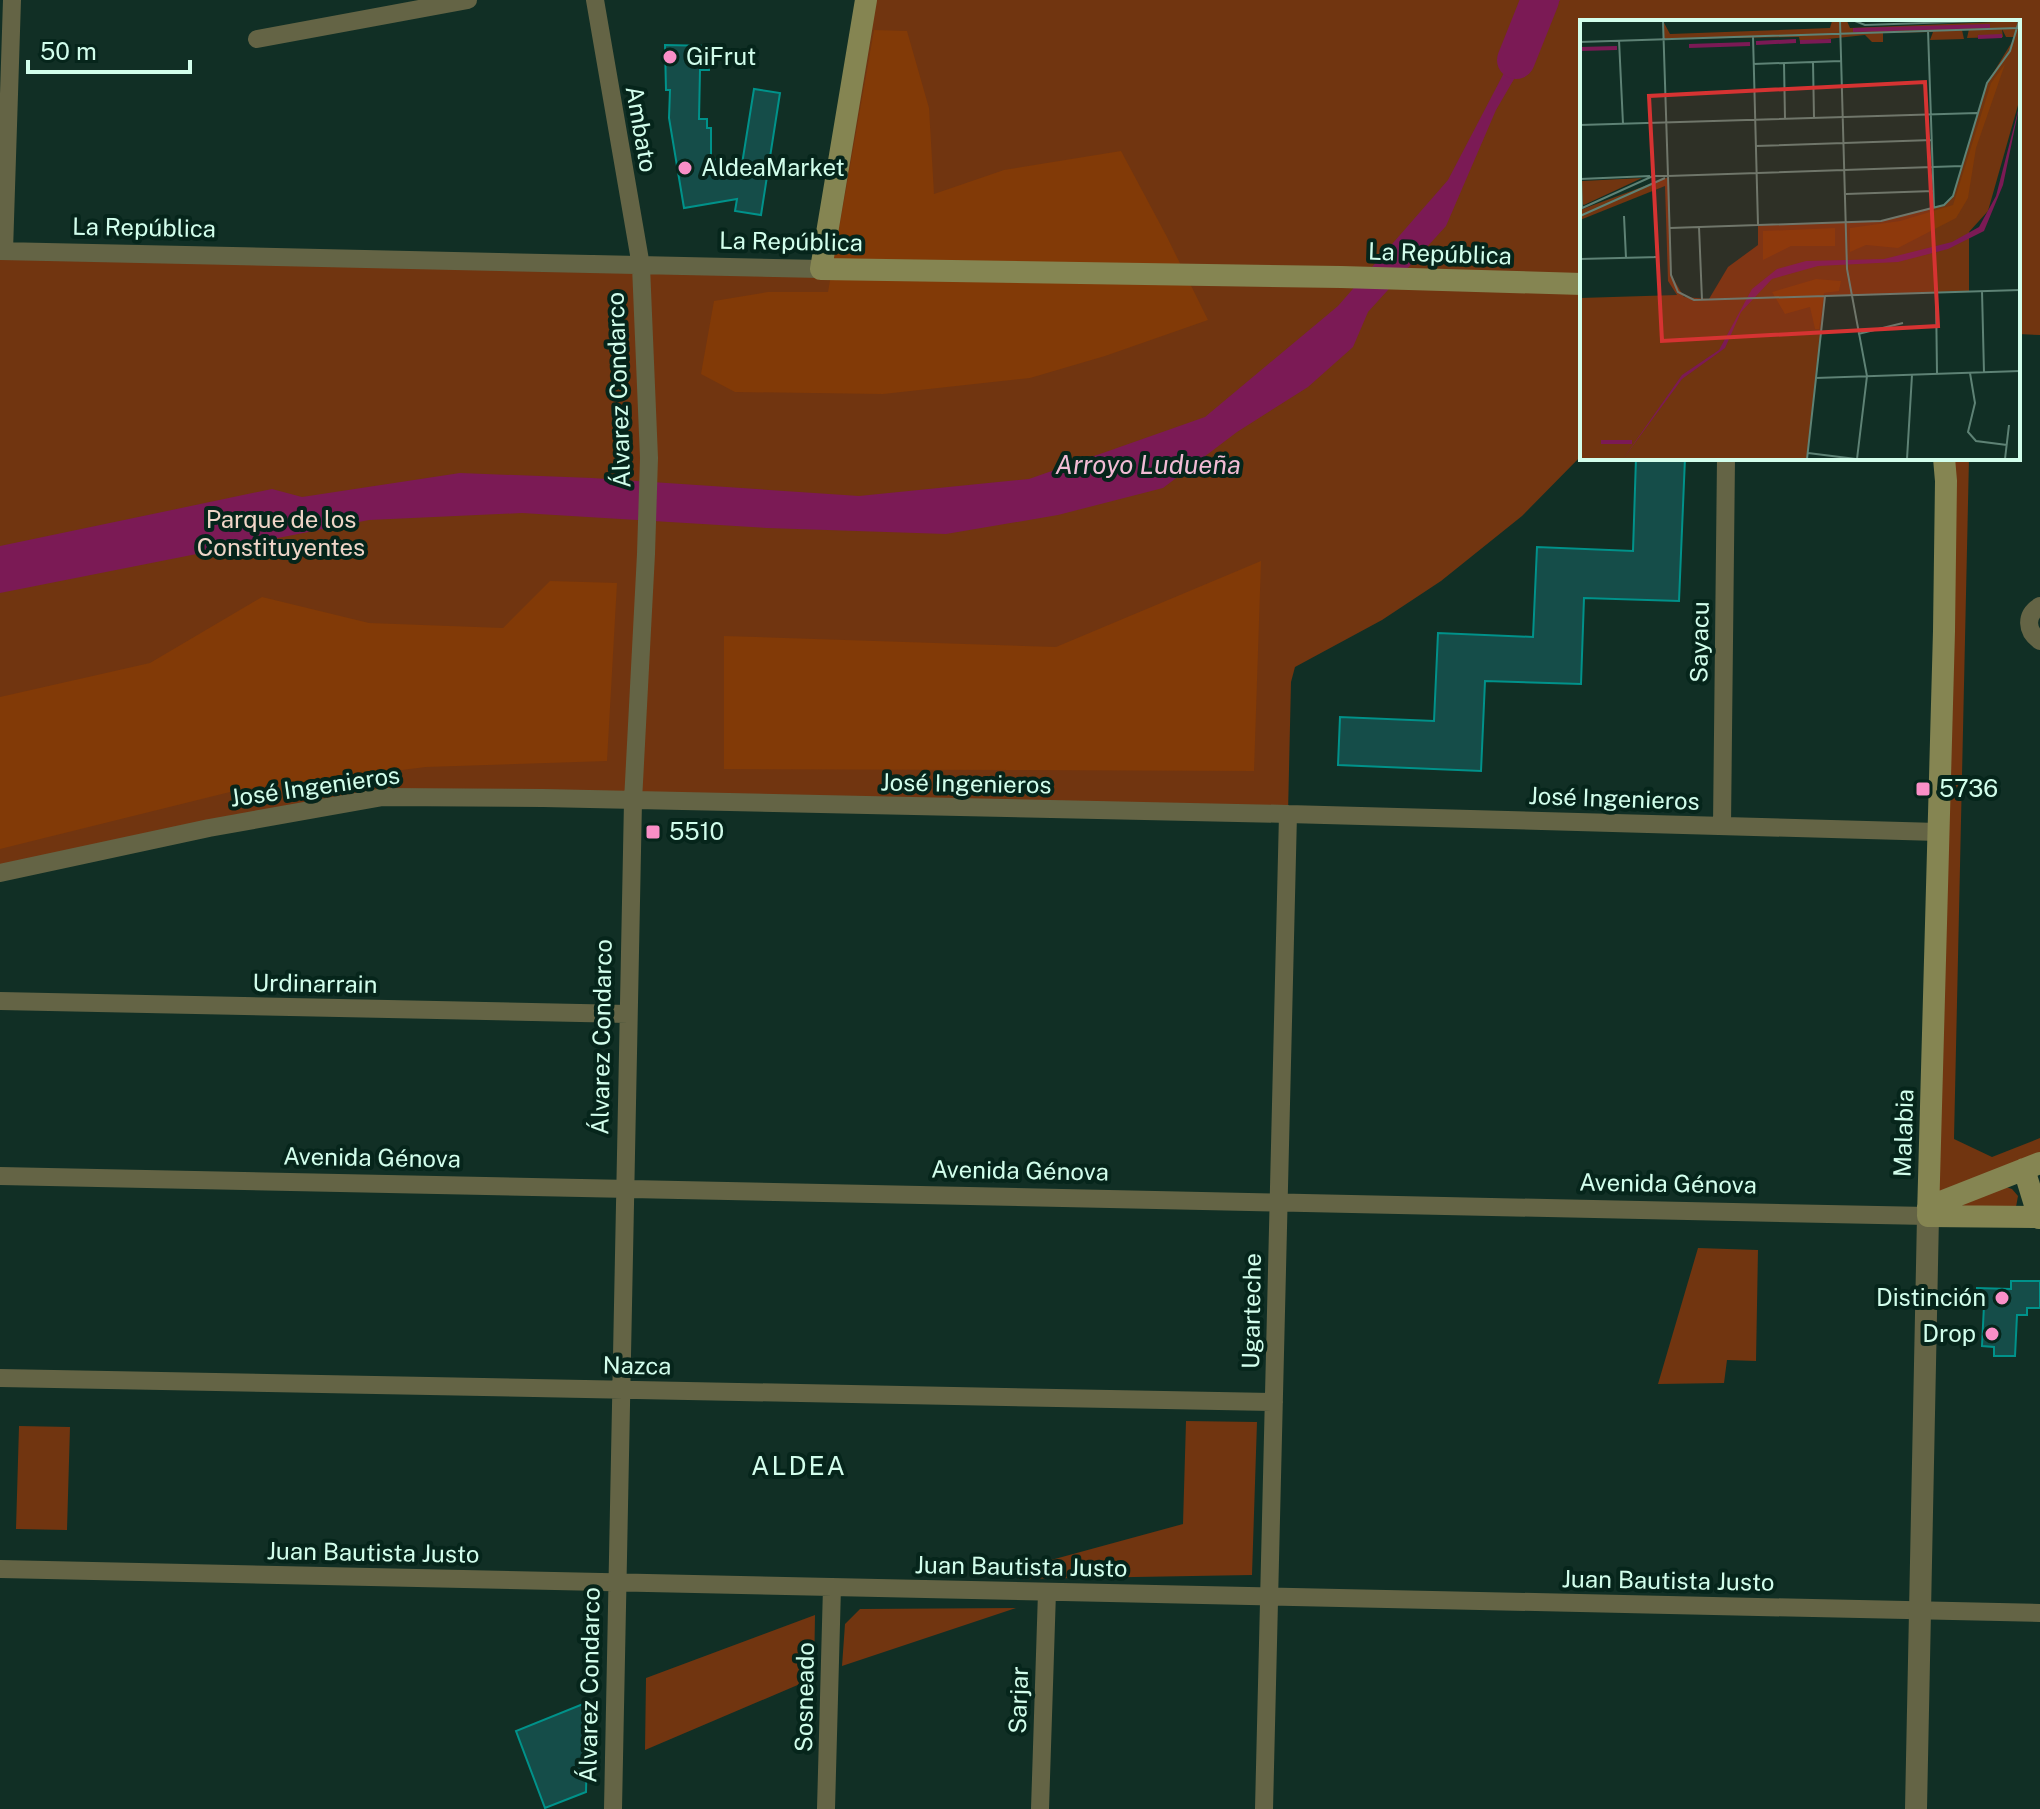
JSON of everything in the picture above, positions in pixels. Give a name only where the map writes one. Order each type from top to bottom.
[{"type":"main road","points":[[821,269],[866,0]]},
{"type":"main road","name":"La República","points":[[821,269],[1580,284]]},
{"type":"main road","name":"Malabia","points":[[1928,1211],[1944,631],[1944,460]]},
{"type":"main road","points":[[1928,1211],[2032,1166]]},
{"type":"main road","name":"Avenida Génova","points":[[1928,1211],[2040,1218],[2032,1166]]},
{"type":"street","points":[[2,251],[12,0]]},
{"type":"street","points":[[257,39],[468,0]]},
{"type":"street","name":"Ambato","points":[[595,0],[641,266]]},
{"type":"street","name":"La República","points":[[2,251],[821,269]]},
{"type":"street","name":"Álvarez Condarco","points":[[613,1809],[633,801],[649,458],[641,266]]},
{"type":"street","name":"Sayacu","points":[[1722,826],[1726,460]]},
{"type":"street","points":[[2040,606],[2030,615],[2029,622],[2033,636],[2040,641]]},
{"type":"street","name":"José Ingenieros","points":[[0,873],[209,828],[383,797],[1288,814],[1938,832]]},
{"type":"street","name":"Ugarteche","points":[[1264,1809],[1288,814]]},
{"type":"street","name":"Urdinarrain","points":[[0,1001],[628,1014]]},
{"type":"street","name":"Avenida Génova","points":[[0,1176],[1278,1202],[1928,1211]]},
{"type":"street","name":"Malabia","points":[[1916,1809],[1928,1211]]},
{"type":"street","name":"Nazca","points":[[0,1378],[1274,1402]]},
{"type":"street","name":"Juan Bautista Justo","points":[[0,1569],[2040,1613]]},
{"type":"street","name":"Sosneado","points":[[826,1809],[832,1587]]},
{"type":"street","name":"Sarjar","points":[[1040,1809],[1047,1592]]},
{"type":"green space","name":"Parque de los Constituyentes","points":[[866,0],[2040,0],[2040,335],[2020,334],[2020,20],[1580,20],[1580,457],[1522,516],[1441,581],[1382,620],[1295,667],[1291,682],[1288,814],[383,797],[0,873],[0,251],[820,269]]},
{"type":"green space","points":[[1944,460],[1969,460],[1954,1139],[1992,1157],[2040,1138],[2040,1163],[1928,1207]]},
{"type":"green space","points":[[2003,1186],[2012,1189],[2018,1196],[2016,1207],[1966,1209],[1962,1205]]},
{"type":"green space","points":[[1698,1248],[1758,1250],[1756,1361],[1727,1360],[1724,1383],[1658,1384]]},
{"type":"green space","points":[[1186,1421],[1257,1422],[1252,1575],[1018,1579],[1018,1569],[1183,1524]]},
{"type":"green space","points":[[19,1426],[70,1427],[67,1530],[16,1529]]},
{"type":"green space","points":[[1016,1608],[842,1666],[845,1624],[860,1609]]},
{"type":"green space","points":[[815,1615],[814,1678],[645,1750],[646,1678]]},
{"type":"shaded area","points":[[874,30],[907,31],[929,108],[934,194],[1004,170],[1121,151],[1208,320],[1030,378],[883,394],[735,392],[701,374],[714,301],[768,292],[828,292]]},
{"type":"shaded area","points":[[1261,561],[1254,771],[724,769],[724,636],[1056,647]]},
{"type":"shaded area","points":[[550,581],[617,583],[607,761],[426,767],[238,790],[0,849],[0,697],[150,663],[262,597],[369,623],[503,628]]},
{"type":"water","name":"Arroyo Ludueña","points":[[1542,0],[1560,0],[1496,110],[1446,226],[1368,312],[1353,347],[1308,387],[1237,432],[1163,488],[1058,515],[946,534],[767,528],[522,513],[369,520],[0,593],[0,546],[272,489],[302,497],[460,473],[592,478],[859,496],[1029,479],[1205,417],[1338,306],[1448,180]]},
{"type":"building","points":[[665,45],[710,46],[709,70],[700,70],[699,119],[707,119],[707,128],[711,128],[711,159],[742,164],[754,89],[780,93],[761,215],[735,211],[737,199],[684,208],[669,118],[670,90],[666,90]]},
{"type":"building","points":[[1636,460],[1685,460],[1679,601],[1584,598],[1581,684],[1485,681],[1481,771],[1338,765],[1340,717],[1434,721],[1438,633],[1533,637],[1537,547],[1633,551]]},
{"type":"building","points":[[2011,1281],[2040,1281],[2040,1308],[2027,1308],[2027,1315],[2017,1315],[2015,1356],[1994,1356],[1994,1347],[1982,1346],[1984,1305],[1977,1305],[1977,1288],[2011,1289]]},
{"type":"building","points":[[588,1702],[586,1792],[545,1808],[516,1731]]},
{"type":"waterway","name":"Arroyo Ludueña","points":[[1516,60],[1540,0]]},
{"type":"place","name":"GiFrut","points":[[670,57]]},
{"type":"place","name":"AldeaMarket","points":[[685,168]]},
{"type":"place","name":"5736","points":[[1923,789]]},
{"type":"place","name":"5510","points":[[653,832]]},
{"type":"place","name":"Distinción","points":[[2002,1298]]},
{"type":"place","name":"Drop","points":[[1992,1334]]},
{"type":"district","name":"ALDEA","points":[[799,1466]]}]
